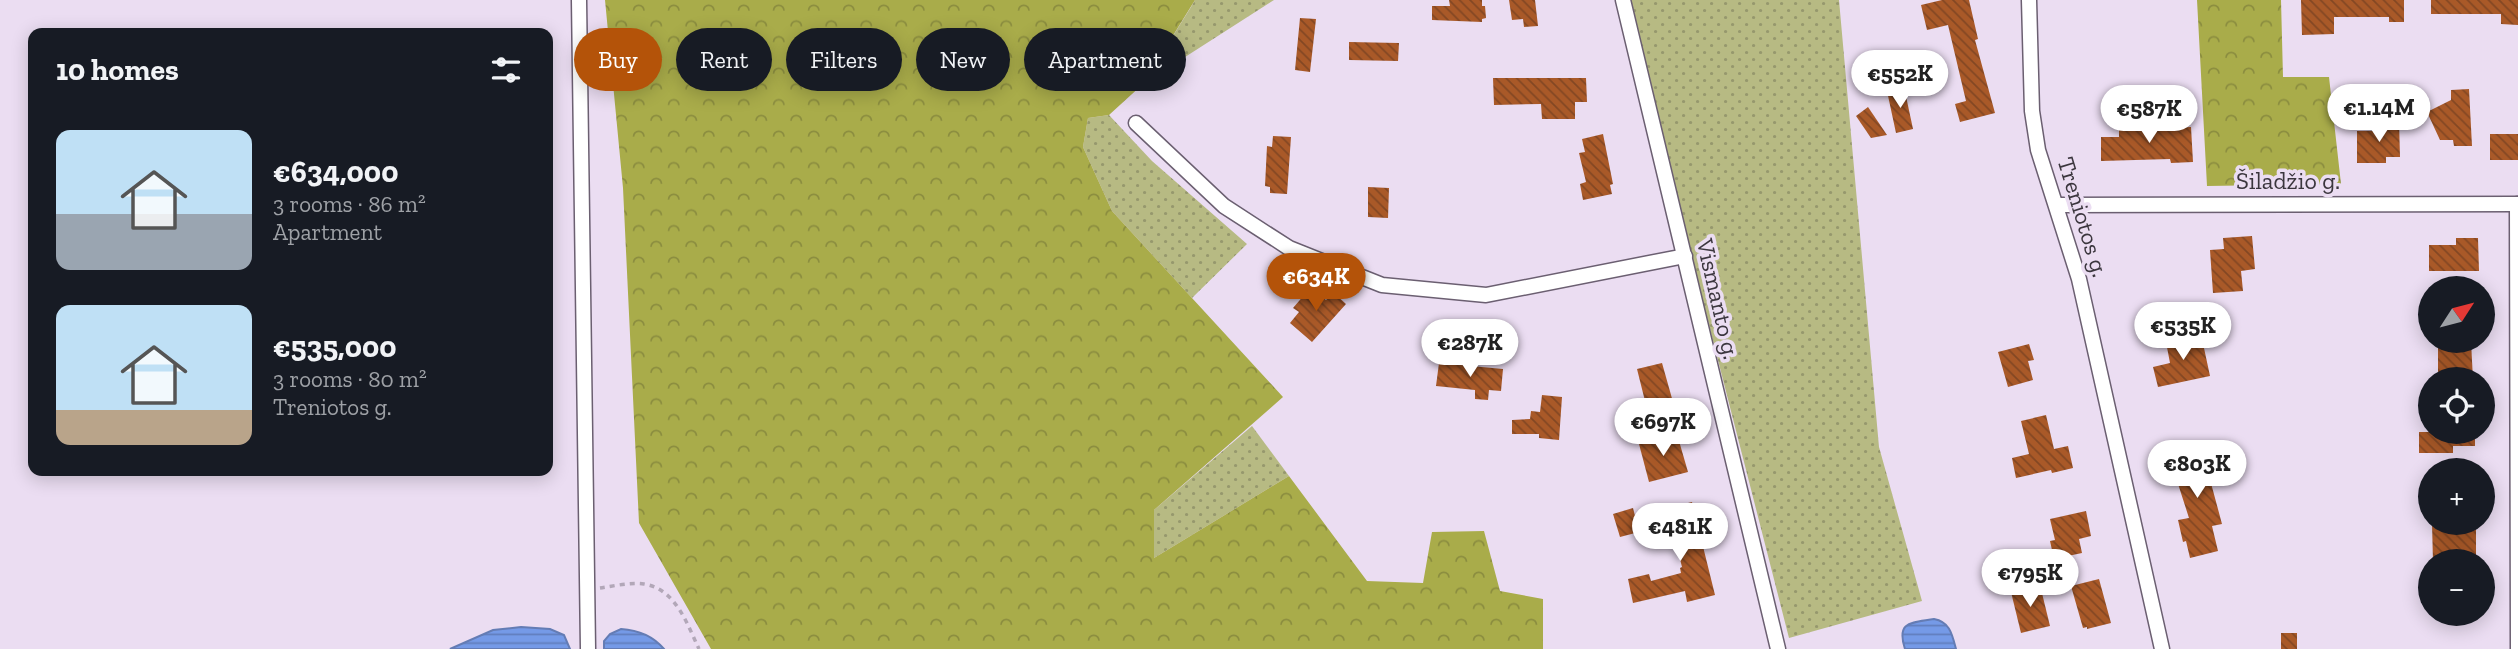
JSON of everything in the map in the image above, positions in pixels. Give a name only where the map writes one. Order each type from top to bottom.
[{"type":"street","points":[[579,0],[588,649]]},
{"type":"street","name":"Vismanto g.","points":[[1623,0],[1778,649]]},
{"type":"street","name":"Treniotos g.","points":[[2029,0],[2032,111],[2038,150],[2079,279],[2162,649]]},
{"type":"street","points":[[1136,123],[1235,213],[1289,248],[1382,285],[1486,295],[1685,256]]},
{"type":"street","points":[[2517,204],[2518,649]]},
{"type":"street","name":"Šiladžio g.","points":[[2057,205],[2517,204]]},
{"type":"path","points":[[587,589],[642,583],[659,587],[672,598],[683,615],[699,649]]},
{"type":"green space","points":[[605,0],[1195,0],[1178,28],[1024,28],[1024,91],[1135,91],[1109,115],[1088,118],[1083,147],[1112,211],[1283,397],[1154,510],[1154,558],[1289,476],[1367,581],[1423,583],[1432,532],[1484,531],[1500,591],[1543,599],[1543,649],[711,649],[639,523],[623,188],[614,91],[662,91],[662,28],[608,28]]},
{"type":"green space","points":[[1195,0],[1274,0],[1186,56],[1186,28],[1178,28]]},
{"type":"green space","points":[[1631,0],[1839,0],[1879,447],[1922,601],[1789,638],[1663,145]]},
{"type":"green space","points":[[2197,0],[2281,0],[2283,77],[2329,77],[2341,184],[2207,186]]},
{"type":"green space","points":[[1109,115],[1152,161],[1247,244],[1192,298],[1112,211],[1083,147],[1088,118]]},
{"type":"green space","points":[[1252,426],[1289,476],[1154,558],[1154,510]]},
{"type":"water","points":[[1934,619],[1947,626],[1956,649],[1905,649],[1902,633],[1904,628],[1912,623]]},
{"type":"water","points":[[521,627],[550,629],[564,635],[570,649],[450,649],[493,630]]},
{"type":"water","points":[[621,629],[645,634],[664,649],[604,649],[604,641],[610,634]]},
{"type":"building","points":[[1449,0],[1482,0],[1486,18],[1482,19],[1482,22],[1432,20],[1432,6],[1450,6]]},
{"type":"building","points":[[1509,0],[1535,0],[1538,26],[1524,27],[1523,19],[1512,20]]},
{"type":"building","points":[[1942,0],[1969,0],[1978,39],[1975,40],[1995,113],[1960,122],[1955,104],[1966,101],[1948,25],[1927,30],[1921,5]]},
{"type":"building","points":[[2301,0],[2404,0],[2404,22],[2389,22],[2389,17],[2334,17],[2334,34],[2302,35]]},
{"type":"building","points":[[2431,0],[2518,0],[2518,25],[2501,24],[2501,14],[2431,14]]},
{"type":"building","points":[[1300,18],[1316,19],[1310,72],[1295,70]]},
{"type":"building","points":[[1349,42],[1399,43],[1398,61],[1349,60]]},
{"type":"building","points":[[1493,78],[1586,78],[1587,102],[1575,102],[1575,119],[1542,119],[1541,104],[1494,105]]},
{"type":"building","points":[[1904,87],[1913,129],[1896,133],[1887,91]]},
{"type":"building","points":[[2469,89],[2472,146],[2454,146],[2453,140],[2440,140],[2427,112],[2451,100],[2451,90]]},
{"type":"building","points":[[1868,107],[1887,135],[1871,138],[1856,116]]},
{"type":"building","points":[[2381,121],[2399,121],[2400,157],[2386,157],[2386,163],[2357,163],[2357,131],[2381,131]]},
{"type":"building","points":[[2119,126],[2139,126],[2139,129],[2191,127],[2193,162],[2171,163],[2170,159],[2101,161],[2101,137],[2119,137]]},
{"type":"building","points":[[1603,134],[1613,184],[1610,185],[1612,194],[1583,200],[1580,184],[1586,182],[1579,153],[1585,152],[1582,139]]},
{"type":"building","points":[[2490,134],[2518,134],[2518,160],[2490,160]]},
{"type":"building","points":[[1273,136],[1291,137],[1287,194],[1270,193],[1270,187],[1265,186],[1267,146],[1272,147]]},
{"type":"building","points":[[1368,187],[1389,188],[1388,218],[1368,217]]},
{"type":"building","points":[[2252,236],[2255,269],[2241,271],[2243,291],[2213,293],[2210,250],[2224,249],[2223,238]]},
{"type":"building","points":[[2456,238],[2478,238],[2479,271],[2429,271],[2429,245],[2456,245]]},
{"type":"building","points":[[1311,287],[1326,300],[1333,292],[1346,304],[1312,342],[1290,323],[1299,312],[1293,308]]},
{"type":"building","points":[[2201,334],[2210,376],[2158,387],[2153,367],[2170,363],[2166,342]]},
{"type":"building","points":[[2029,344],[2034,360],[2028,361],[2033,380],[2008,387],[1998,352]]},
{"type":"building","points":[[2438,354],[2472,354],[2472,367],[2438,367]]},
{"type":"building","points":[[1439,363],[1503,369],[1501,391],[1489,390],[1488,400],[1475,399],[1475,390],[1436,386]]},
{"type":"building","points":[[1662,363],[1673,402],[1647,409],[1637,369]]},
{"type":"building","points":[[1542,395],[1562,397],[1559,440],[1539,438],[1539,434],[1512,434],[1512,420],[1530,419],[1531,411],[1540,412]]},
{"type":"building","points":[[2046,415],[2054,449],[2068,446],[2073,468],[2016,478],[2012,458],[2029,454],[2021,421]]},
{"type":"building","points":[[1677,434],[1688,472],[1649,482],[1639,444]]},
{"type":"building","points":[[2201,444],[2203,452],[2210,450],[2215,470],[2208,472],[2222,524],[2212,526],[2218,551],[2190,558],[2178,520],[2189,518],[2171,462],[2177,461],[2175,451]]},
{"type":"building","points":[[2419,444],[2475,444],[2453,446],[2453,453],[2419,453]]},
{"type":"building","points":[[1692,502],[1715,595],[1687,602],[1685,591],[1633,603],[1628,579],[1649,574],[1651,581],[1681,573],[1675,539],[1672,540],[1666,520],[1671,519],[1668,508]]},
{"type":"building","points":[[1633,508],[1639,532],[1620,537],[1613,514]]},
{"type":"building","points":[[2086,511],[2091,536],[2079,539],[2082,553],[2054,559],[2050,541],[2055,540],[2050,519]]},
{"type":"building","points":[[2432,535],[2476,535],[2476,549],[2433,549]]},
{"type":"building","points":[[2099,579],[2111,623],[2083,628],[2071,586]]},
{"type":"building","points":[[2040,585],[2050,626],[2021,633],[2011,592]]},
{"type":"building","points":[[2281,633],[2297,633],[2297,649],[2281,649]]}]
